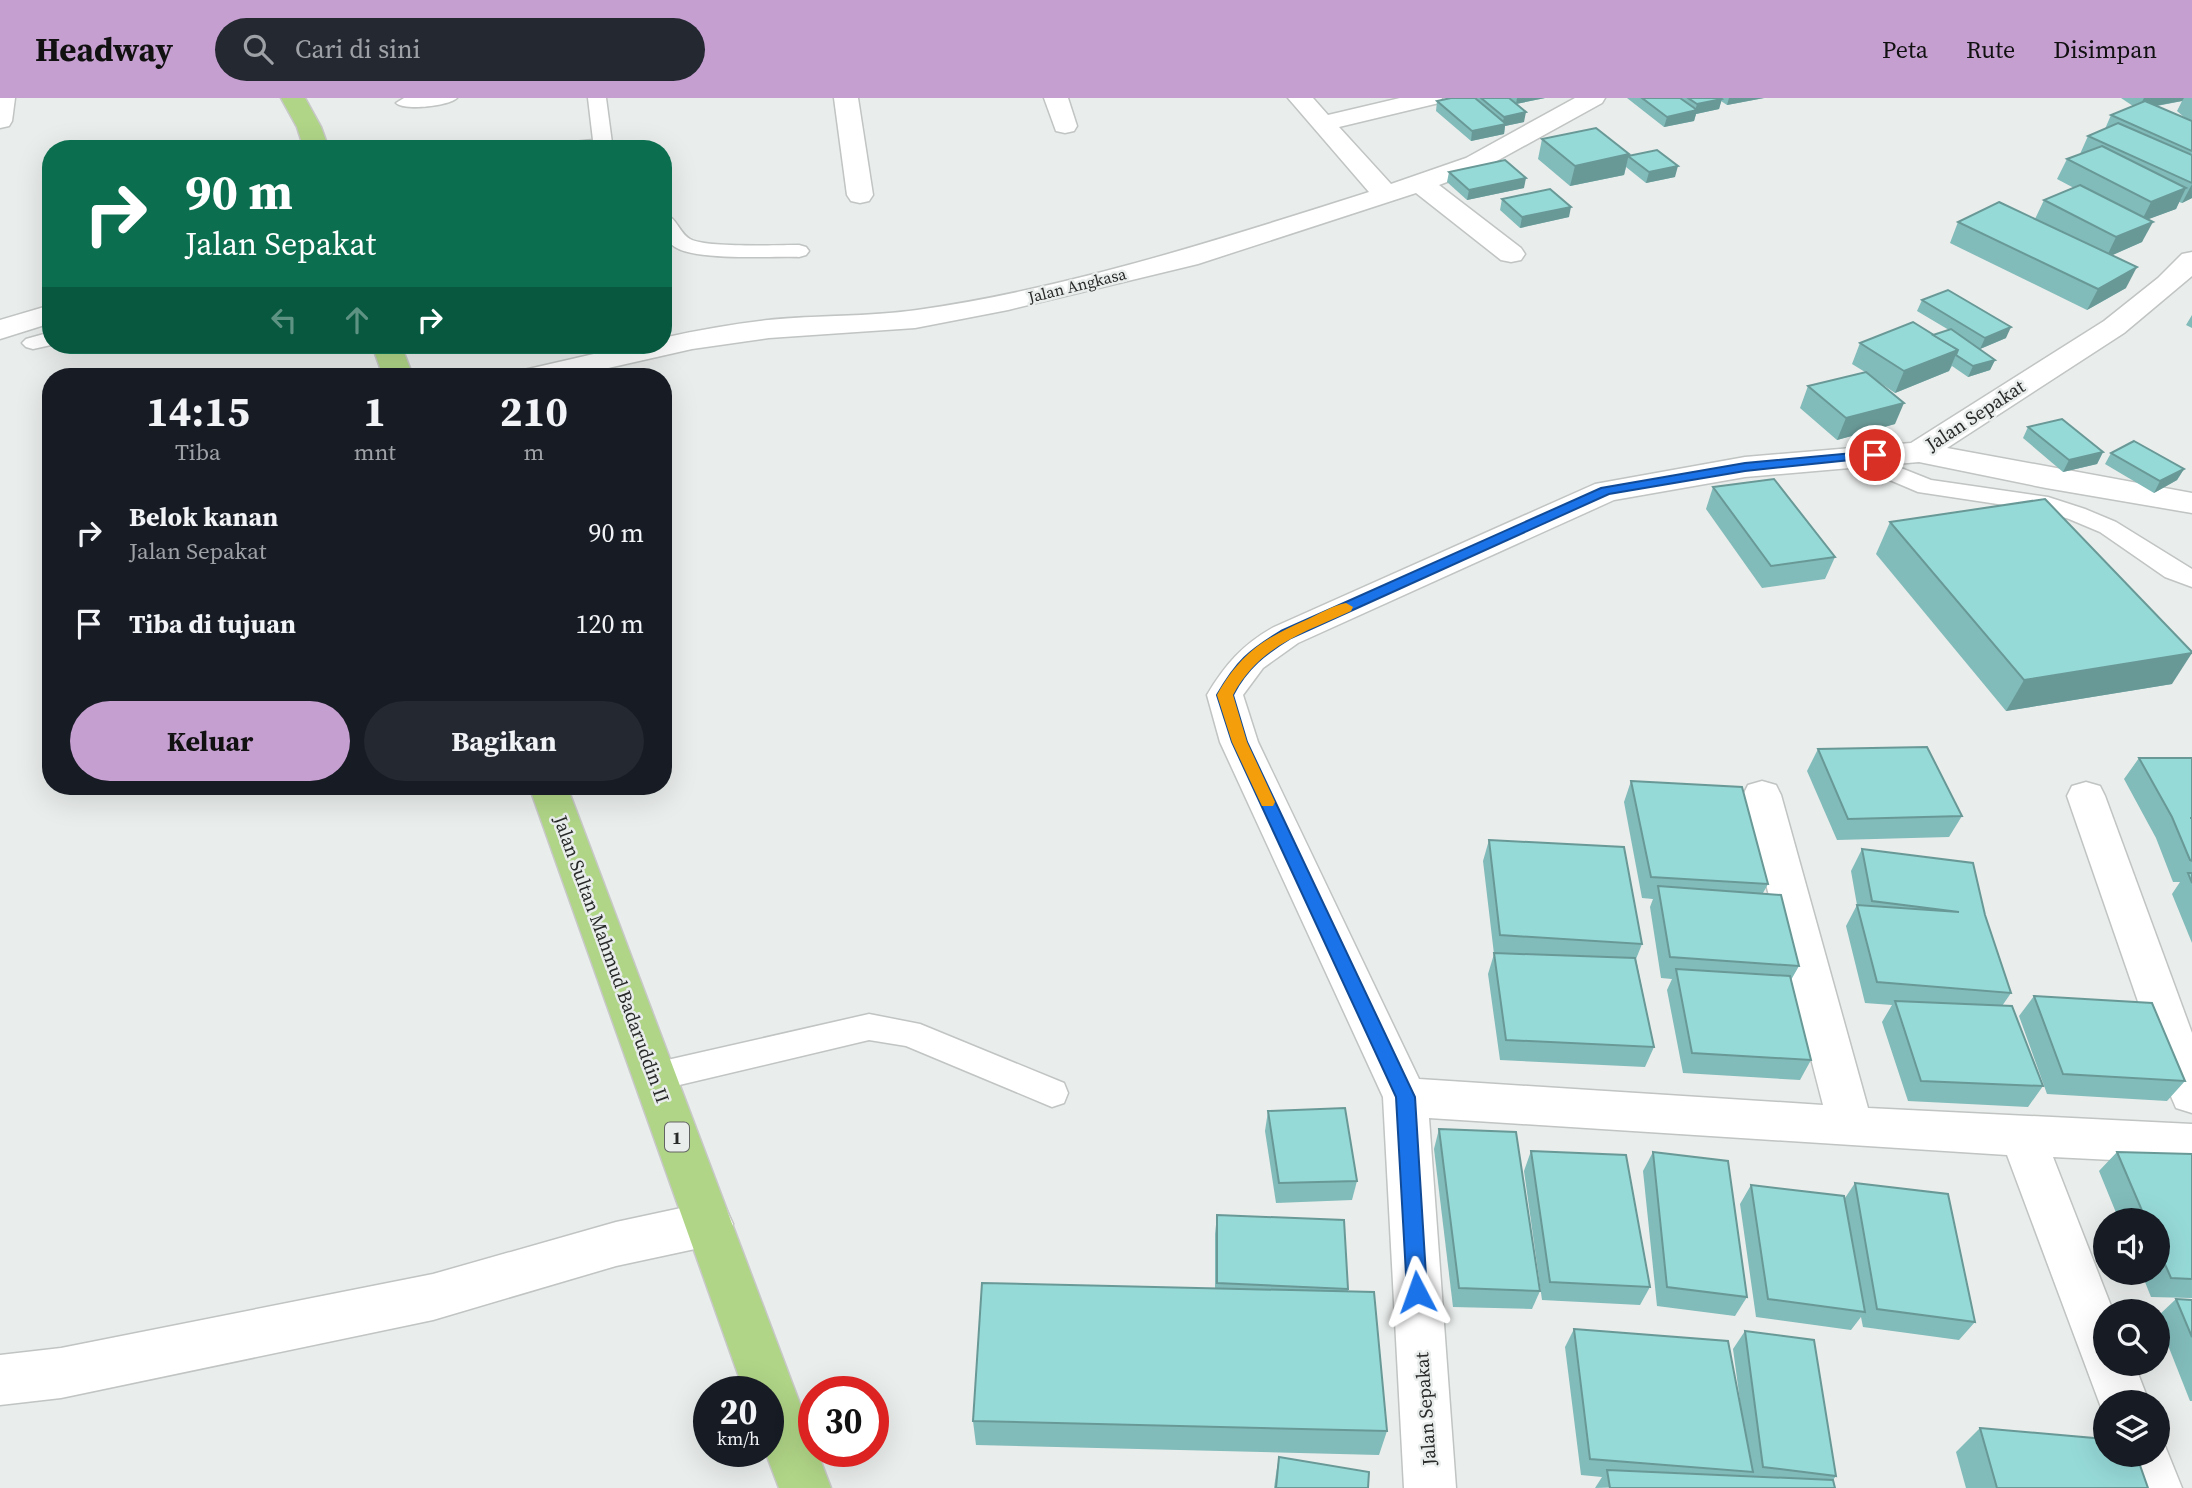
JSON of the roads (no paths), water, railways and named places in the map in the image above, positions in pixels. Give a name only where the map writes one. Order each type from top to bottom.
[{"type":"highway","points":[[293,98],[314,140]]},
{"type":"highway","name":"Jalan Sultan Mahmud Badaruddin II","points":[[551,795],[805,1488]]},
{"type":"street","points":[[0,121],[3,98]]},
{"type":"street","points":[[846,98],[860,195]]},
{"type":"street","points":[[1056,98],[1065,126]]},
{"type":"street","points":[[1300,98],[1386,195]]},
{"type":"street","points":[[1321,124],[1430,98]]},
{"type":"street","name":"Jalan Angkasa","points":[[672,345],[769,329],[915,319],[1008,302],[1188,258],[1386,195],[1475,163],[1592,98]]},
{"type":"street","points":[[1420,183],[1511,254]]},
{"type":"street","name":"Jalan Sepakat","points":[[1430,1488],[1405,1097],[1239,742],[1225,695],[1237,673],[1256,652],[1286,635],[1606,491],[1745,467],[1919,452],[2114,327],[2168,284],[2192,260]]},
{"type":"street","points":[[0,330],[42,316]]},
{"type":"street","name":"Jalan Angkasa","points":[[570,368],[631,354]]},
{"type":"street","points":[[1919,452],[2192,503]]},
{"type":"street","points":[[1762,795],[1851,1127]]},
{"type":"street","points":[[2086,796],[2192,1094]]},
{"type":"street","points":[[1405,1097],[1851,1127],[2192,1144]]},
{"type":"street","points":[[2022,1135],[2093,1322]]},
{"type":"street","points":[[0,1380],[61,1373],[433,1297],[616,1244],[709,1224]]},
{"type":"street","points":[[2148,1467],[2156,1488]]},
{"type":"lane","points":[[405,103],[448,98]]},
{"type":"lane","points":[[597,98],[604,140]]},
{"type":"lane","points":[[672,230],[682,243],[704,250],[799,251]]},
{"type":"lane","points":[[1853,456],[1926,487],[2048,504],[2077,514],[2108,527],[2174,571],[2192,579]]},
{"type":"lane","points":[[654,1077],[869,1027],[909,1033],[1052,1093]]}]
